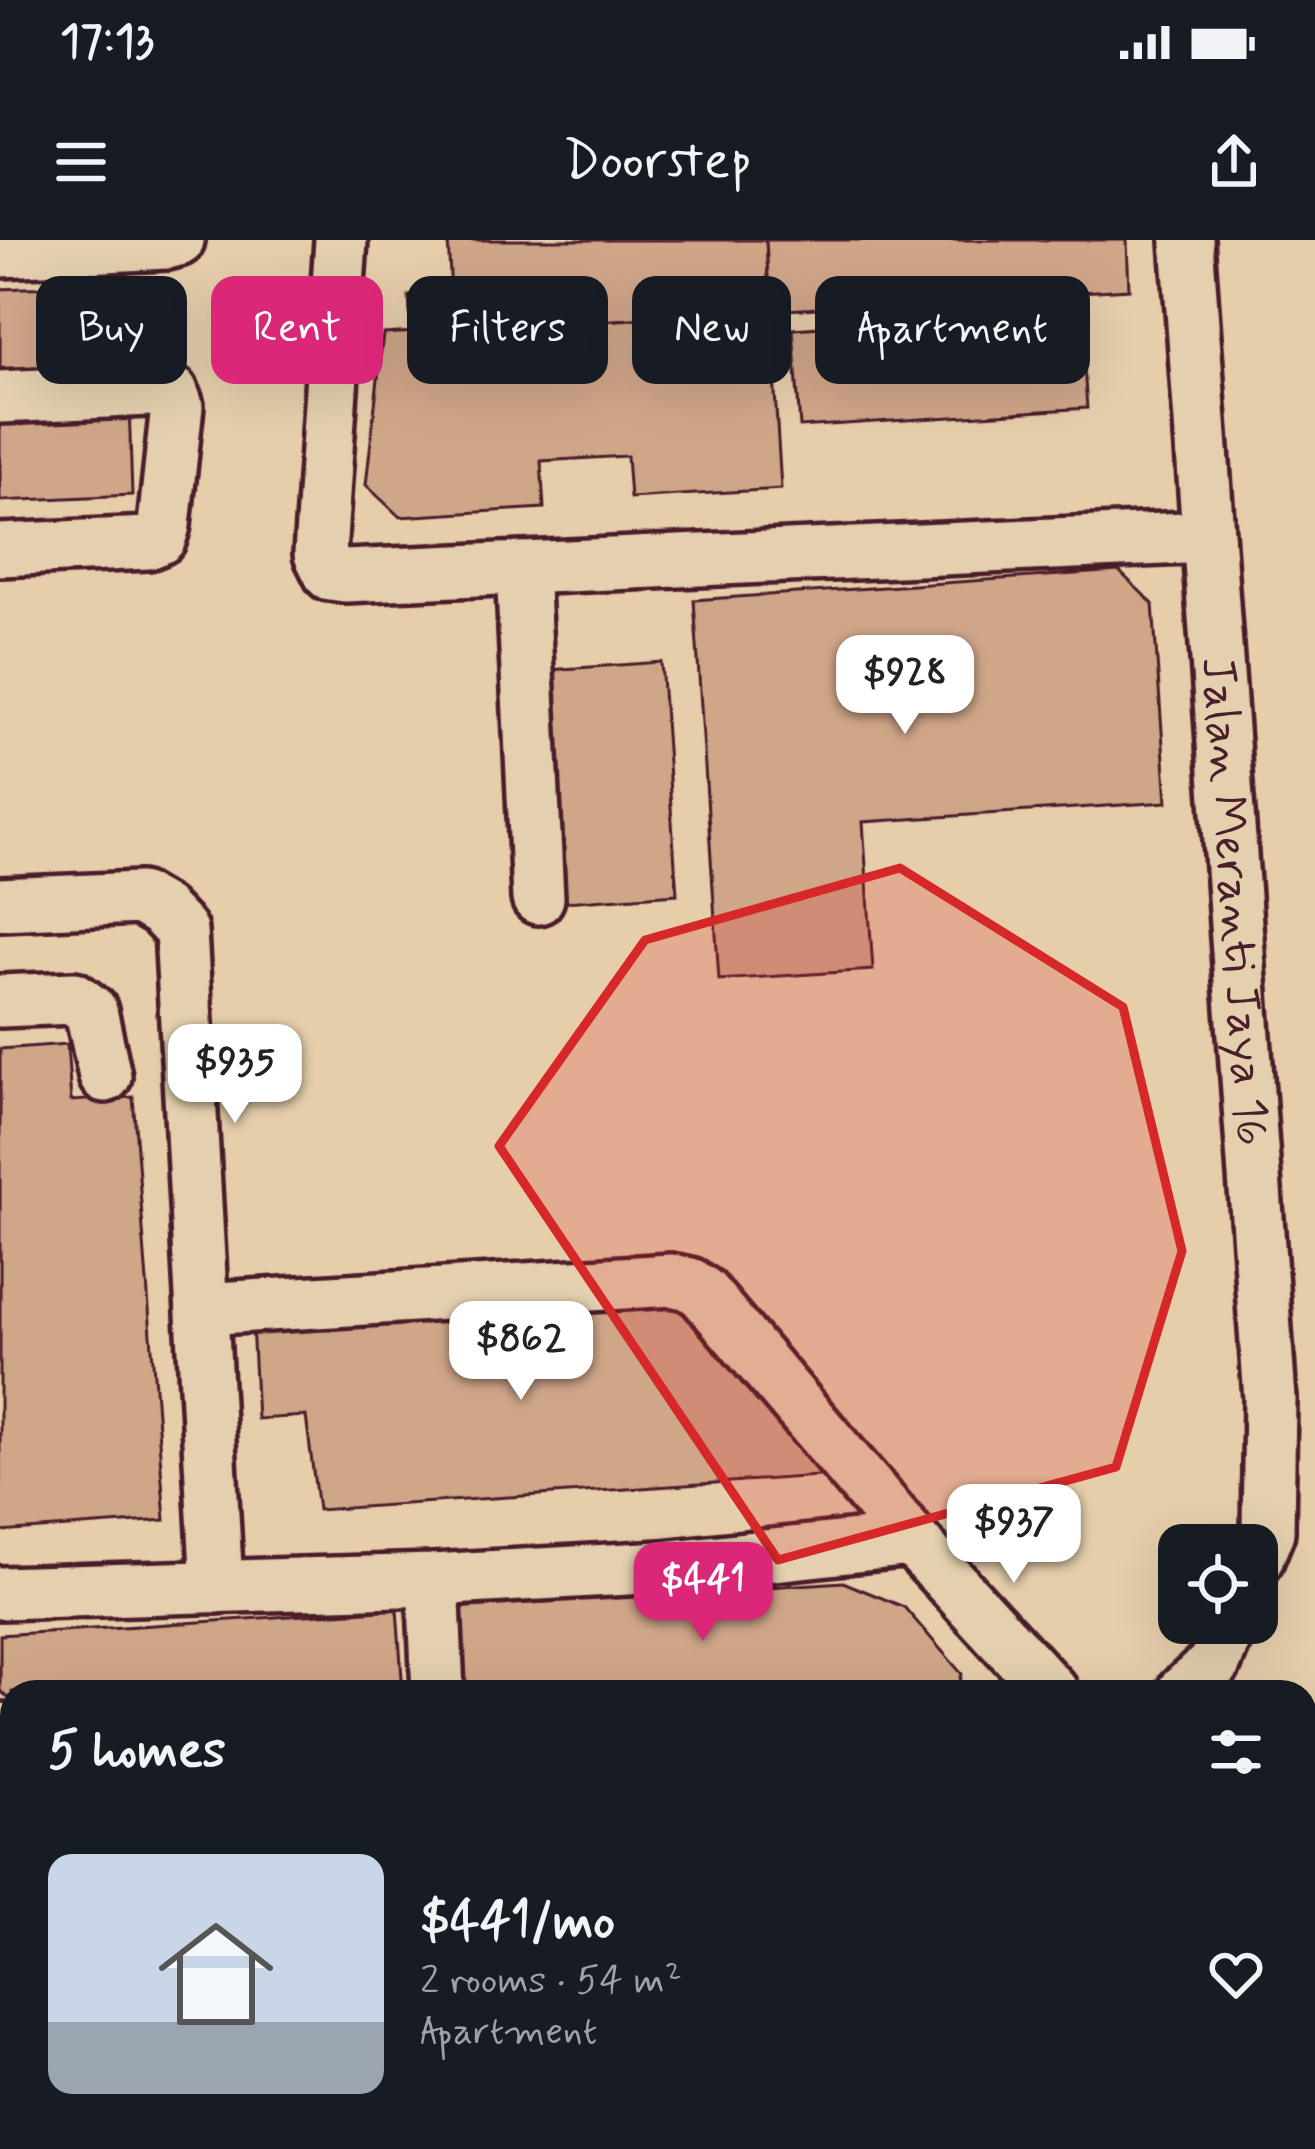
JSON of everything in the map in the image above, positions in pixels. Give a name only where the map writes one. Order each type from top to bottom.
[{"type":"street","points":[[341,240],[320,554],[330,574],[345,577],[1208,537]]},
{"type":"street","name":"Jalan Meranti Jaya 16","points":[[1187,240],[1270,1399],[1268,1524]]},
{"type":"street","points":[[0,251],[173,242]]},
{"type":"street","points":[[0,397],[148,390],[172,392],[177,406],[160,538],[148,543],[0,550]]},
{"type":"street","points":[[522,568],[538,898]]},
{"type":"street","points":[[0,904],[140,898],[163,910],[181,931],[218,1587]]},
{"type":"street","points":[[0,1001],[74,998],[91,1011],[105,1076]]},
{"type":"street","points":[[202,1309],[670,1280],[690,1284],[703,1293],[912,1540],[1041,1680]]},
{"type":"street","points":[[0,1592],[433,1580],[663,1567],[912,1540]]},
{"type":"street","points":[[433,1580],[437,1680]]},
{"type":"street","points":[[1196,1680],[1214,1664],[1222,1644]]},
{"type":"highlighted area","points":[[900,868],[1123,1007],[1182,1251],[1116,1467],[778,1560],[499,1146],[645,940]]},
{"type":"building","points":[[448,240],[766,240],[768,276],[632,276],[632,319],[608,320],[608,276],[450,276]]},
{"type":"building","points":[[766,240],[1127,240],[1129,289],[1090,291],[1090,276],[815,276],[815,308],[791,310],[791,276],[768,276]]},
{"type":"building","points":[[36,288],[36,377],[0,378],[0,289]]},
{"type":"building","points":[[632,319],[632,384],[775,384],[781,489],[630,498],[627,456],[541,461],[544,508],[400,517],[366,485],[377,384],[383,384],[383,334],[407,333],[407,384],[608,384],[608,321]]},
{"type":"building","points":[[815,327],[815,384],[1085,384],[1087,408],[800,427],[793,329]]},
{"type":"building","points":[[129,404],[132,495],[0,501],[0,410]]},
{"type":"building","points":[[1119,571],[1153,604],[1167,802],[863,822],[873,970],[719,980],[694,600]]},
{"type":"building","points":[[661,662],[677,894],[565,902],[549,670]]},
{"type":"building","points":[[67,1044],[71,1101],[133,1097],[165,1520],[0,1532],[0,1049]]},
{"type":"building","points":[[679,1296],[833,1475],[318,1510],[306,1416],[257,1419],[252,1324]]},
{"type":"building","points":[[843,1582],[904,1607],[962,1674],[960,1680],[459,1680],[455,1608]]},
{"type":"building","points":[[397,1609],[402,1680],[0,1680],[0,1635]]}]
